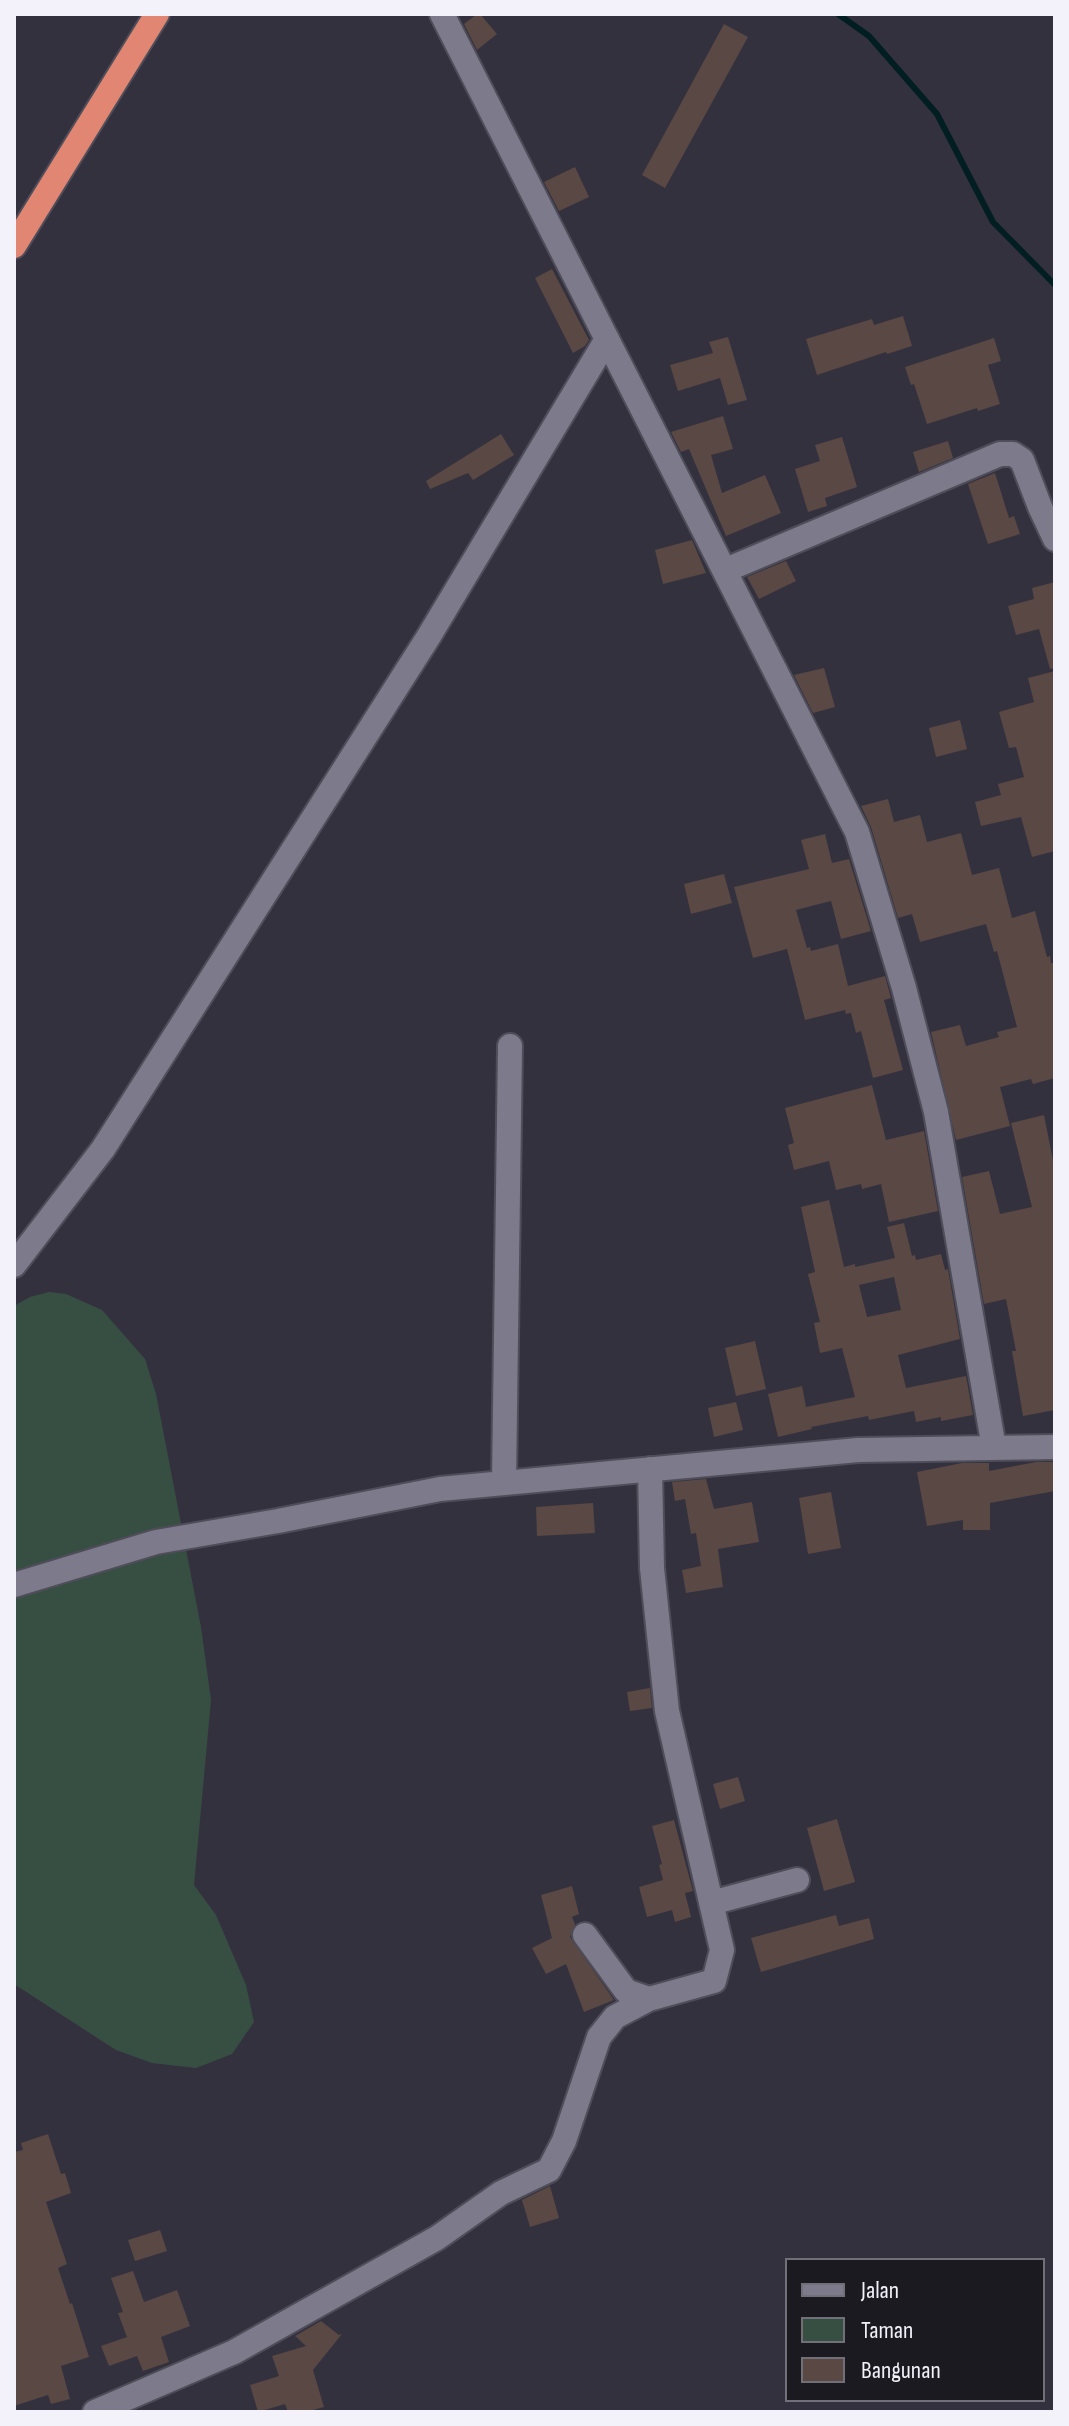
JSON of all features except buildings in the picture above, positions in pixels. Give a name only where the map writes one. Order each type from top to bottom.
[{"type":"highway","points":[[14,246],[157,14]]},
{"type":"street","points":[[442,14],[843,800],[871,875],[936,1112],[994,1448]]},
{"type":"street","points":[[14,1265],[103,1149],[429,636],[607,339]]},
{"type":"street","points":[[726,570],[1000,454],[1013,454],[1022,460],[1055,539]]},
{"type":"street","points":[[504,1482],[510,1046]]},
{"type":"street","points":[[14,1585],[156,1542],[440,1489],[858,1450],[1055,1447]]},
{"type":"street","points":[[95,2412],[234,2352],[437,2238],[501,2193],[549,2170],[564,2141],[599,2037],[615,2017],[649,1999],[714,1981],[722,1950],[667,1711],[652,1568],[650,1469]]},
{"type":"street","points":[[711,1903],[797,1880]]},
{"type":"street","points":[[585,1935],[626,1991],[649,1999]]},
{"type":"green space","points":[[49,1292],[66,1294],[102,1310],[145,1359],[156,1394],[201,1627],[211,1700],[194,1885],[216,1915],[246,1985],[254,2022],[232,2054],[196,2068],[152,2063],[116,2050],[14,1984],[14,1306],[30,1297]]},
{"type":"waterway","points":[[838,14],[869,36],[937,114],[993,222],[1055,285]]}]
